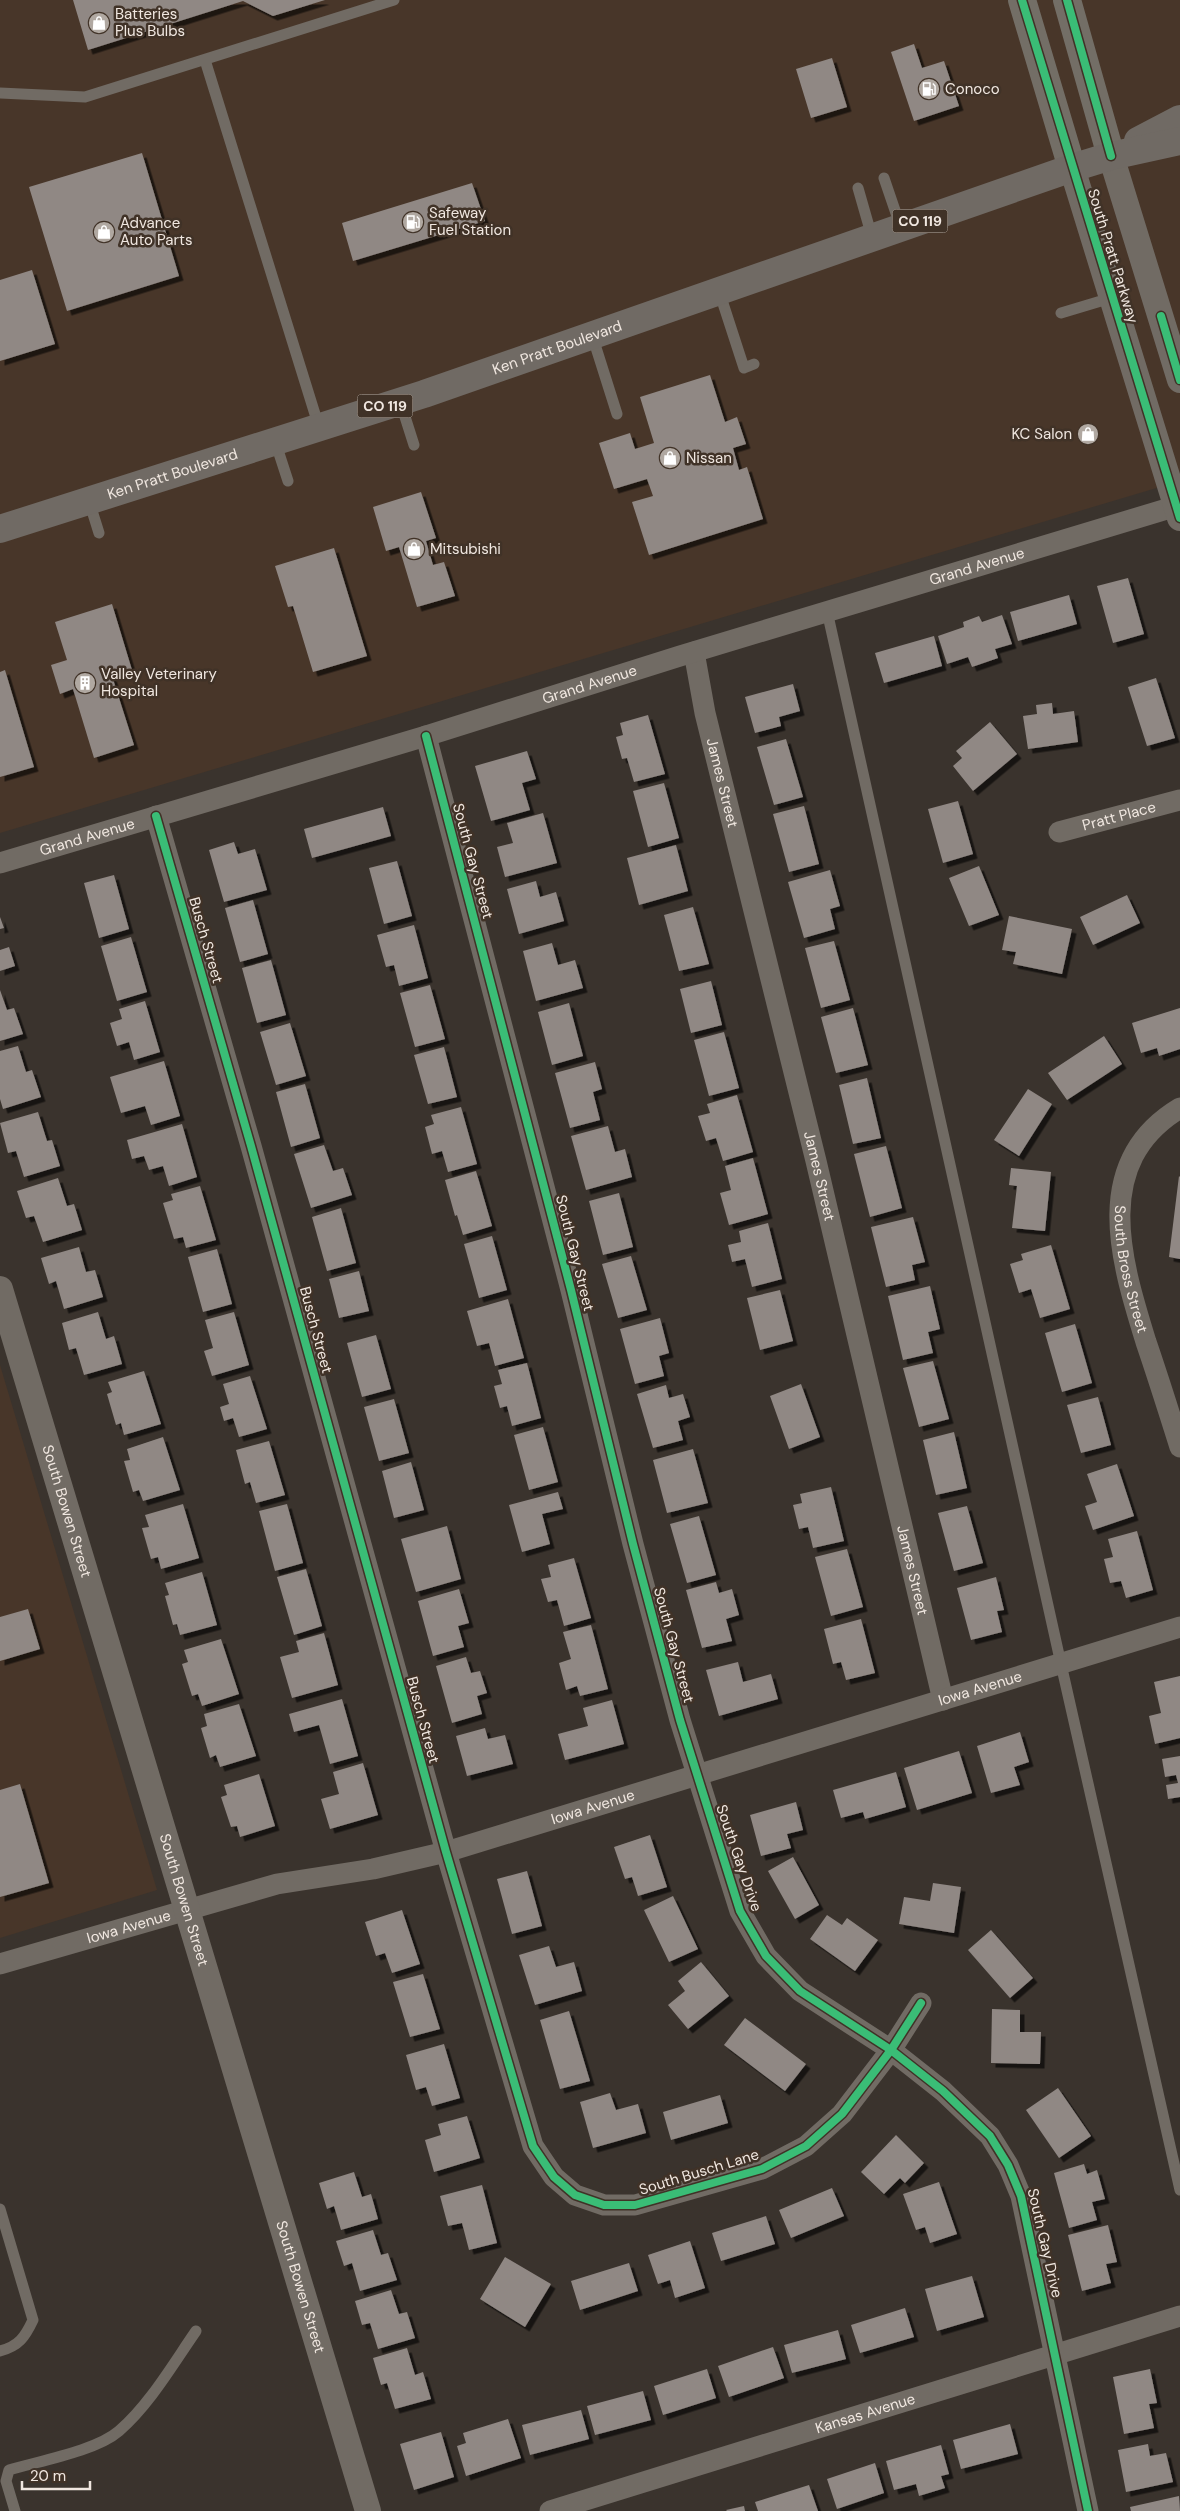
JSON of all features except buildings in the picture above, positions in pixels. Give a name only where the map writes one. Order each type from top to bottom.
[{"type":"highway","name":"Ken Pratt Boulevard","points":[[1111,156],[1180,119]]},
{"type":"highway","name":"Ken Pratt Boulevard","points":[[0,529],[400,401],[1072,168],[1111,156],[1180,141]]},
{"type":"main road","name":"South Pratt Parkway","points":[[1022,0],[1072,168]]},
{"type":"main road","name":"South Pratt Parkway","points":[[1067,0],[1111,156]]},
{"type":"street","name":"South Pratt Parkway","points":[[1111,156],[1180,380]]},
{"type":"street","name":"South Pratt Parkway","points":[[1072,168],[1179,510]]},
{"type":"street","name":"Grand Avenue","points":[[0,863],[426,736],[827,611],[1179,510]]},
{"type":"street","name":"James Street","points":[[694,652],[705,713],[816,1161],[943,1700]]},
{"type":"street","name":"South Gay Street","points":[[426,736],[571,1290],[633,1544],[697,1776]]},
{"type":"street","name":"Pratt Place","points":[[1059,832],[1180,800]]},
{"type":"street","name":"Busch Street","points":[[156,816],[251,1146],[446,1852]]},
{"type":"street","name":"South Bross Street","points":[[1180,1108],[1166,1117],[1141,1144],[1125,1177],[1119,1206],[1121,1251],[1131,1294],[1180,1447]]},
{"type":"street","name":"South Bowen Street","points":[[0,1289],[368,2511]]},
{"type":"street","name":"Iowa Avenue","points":[[0,1964],[277,1884],[373,1868],[446,1852],[1180,1627]]},
{"type":"street","name":"South Gay Drive","points":[[697,1776],[740,1911],[766,1956],[800,1991],[891,2050],[942,2091],[990,2136],[1008,2165],[1021,2196],[1088,2511]]},
{"type":"street","name":"South Busch Lane","points":[[446,1852],[533,2146],[554,2177],[575,2196],[604,2205],[635,2205],[762,2169],[806,2146],[842,2114],[891,2050],[921,2003]]},
{"type":"street","name":"Kansas Avenue","points":[[550,2511],[1180,2316]]},
{"type":"lane","points":[[0,93],[84,97],[394,0]]},
{"type":"lane","points":[[205,60],[319,427]]},
{"type":"lane","points":[[884,178],[901,228]]},
{"type":"lane","points":[[858,188],[872,238]]},
{"type":"lane","points":[[719,291],[744,368],[754,364]]},
{"type":"lane","points":[[1061,313],[1112,298]]},
{"type":"lane","points":[[592,335],[618,414]]},
{"type":"lane","points":[[400,401],[414,444]]},
{"type":"lane","points":[[275,441],[288,481]]},
{"type":"lane","points":[[88,500],[100,533]]},
{"type":"lane","points":[[827,611],[1060,1664],[1180,2190]]},
{"type":"lane","points":[[0,2208],[33,2320],[24,2338],[14,2348],[0,2351]]},
{"type":"lane","points":[[15,2511],[6,2481],[8,2470],[94,2445],[118,2432],[139,2410],[196,2332]]},
{"type":"shaded area","points":[[0,0],[1180,0],[1180,481],[0,833]]},
{"type":"shaded area","points":[[0,1365],[157,1890],[0,1938]]},
{"type":"cycle path","points":[[1022,0],[1180,518]]},
{"type":"cycle path","points":[[1067,0],[1111,156]]},
{"type":"cycle path","points":[[1161,316],[1180,380]]},
{"type":"cycle path","points":[[426,736],[571,1290],[633,1544],[680,1720],[740,1911],[766,1956],[800,1991],[891,2050],[943,2091],[990,2136],[1008,2165],[1021,2196],[1088,2511]]},
{"type":"cycle path","points":[[156,816],[251,1146],[446,1852],[533,2146],[554,2177],[575,2195],[604,2205],[635,2205],[762,2169],[806,2146],[842,2114],[891,2050],[921,2003]]},
{"type":"place","name":"Batteries Plus Bulbs","points":[[99,23]]},
{"type":"place","name":"Conoco","points":[[929,89]]},
{"type":"place","name":"Safeway Fuel Station","points":[[413,222]]},
{"type":"place","name":"Advance Auto Parts","points":[[104,232]]},
{"type":"place","name":"KC Salon","points":[[1088,434]]},
{"type":"place","name":"Nissan","points":[[670,458]]},
{"type":"place","name":"Mitsubishi","points":[[414,549]]},
{"type":"place","name":"Valley Veterinary Hospital","points":[[85,683]]}]
